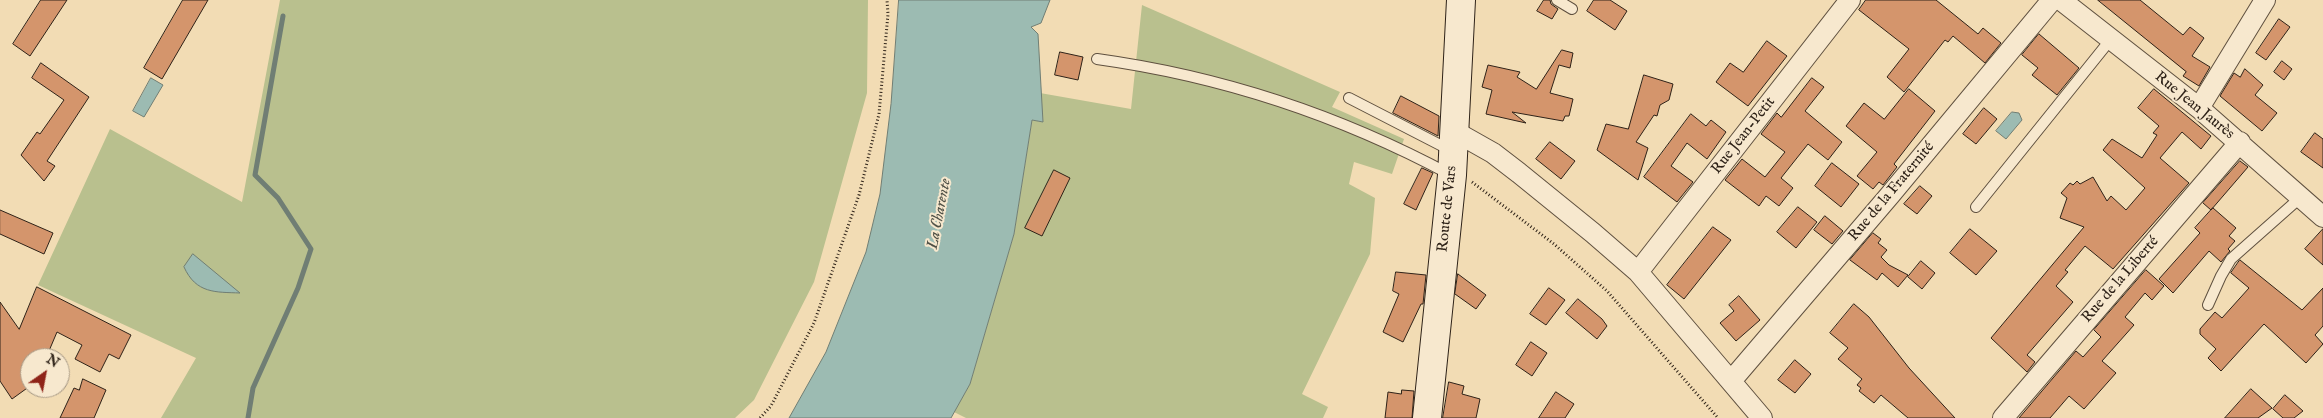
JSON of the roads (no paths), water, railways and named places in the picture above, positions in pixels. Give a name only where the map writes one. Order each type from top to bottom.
[{"type":"main road","name":"Route de Vars","points":[[1427,418],[1453,153],[1461,0]]},
{"type":"street","name":"Rue Jean-Petit","points":[[1638,272],[1850,0]]},
{"type":"street","name":"Rue de la Fraternité","points":[[1731,382],[2052,0]]},
{"type":"street","name":"Rue Jean Jaurès","points":[[2061,0],[2199,108],[2240,142],[2323,217]]},
{"type":"street","points":[[2199,108],[2265,0]]},
{"type":"street","name":"Rue de la Liberté","points":[[2003,418],[2240,142]]},
{"type":"street","points":[[1453,153],[1492,153],[1520,173],[1593,233],[1638,272],[1762,418]]},
{"type":"lane","points":[[1557,0],[1572,9]]},
{"type":"lane","points":[[1976,207],[2112,40]]},
{"type":"lane","points":[[1097,59],[1150,66],[1261,95],[1405,150],[1453,153]]},
{"type":"lane","points":[[1348,98],[1453,153]]},
{"type":"lane","points":[[2208,305],[2231,259],[2301,197]]},
{"type":"water","name":"La Charente","points":[[899,0],[1050,0],[1041,23],[1031,27],[1038,34],[1043,122],[1032,120],[1014,234],[970,384],[951,418],[789,418],[826,352],[866,252],[880,194],[891,104]]},
{"type":"water","points":[[151,78],[163,85],[144,117],[133,111]]},
{"type":"water","points":[[2012,112],[2019,113],[2022,120],[2006,139],[1996,131]]},
{"type":"water","points":[[193,254],[240,293],[208,290],[194,282],[184,267]]},
{"type":"waterway","points":[[248,418],[253,388],[298,288],[311,249],[278,198],[255,175],[283,16]]}]
